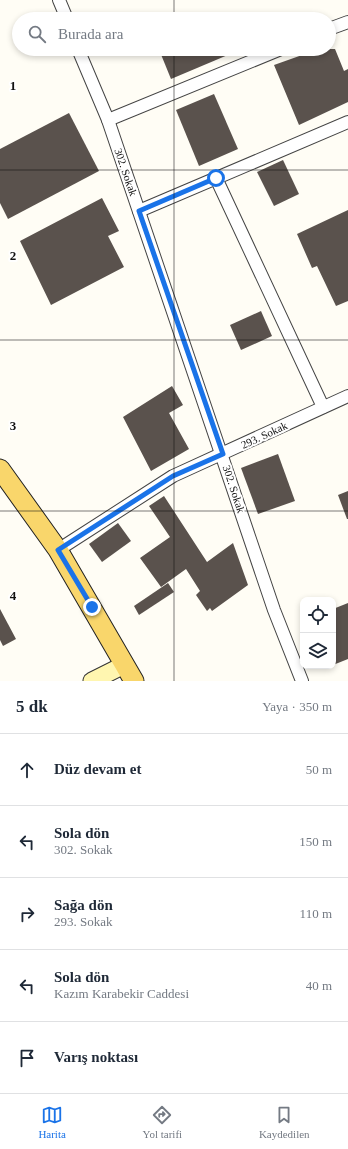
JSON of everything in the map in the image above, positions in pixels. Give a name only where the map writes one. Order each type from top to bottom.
[{"type":"main road","points":[[0,469],[58,550],[134,681]]},
{"type":"street","points":[[59,0],[63,12]]},
{"type":"street","points":[[336,26],[348,22]]},
{"type":"street","name":"302. Sokak","points":[[81,56],[108,120],[223,454],[274,610],[302,681]]},
{"type":"street","points":[[108,120],[264,56]]},
{"type":"street","points":[[139,211],[348,122]]},
{"type":"street","points":[[216,178],[323,408]]},
{"type":"street","name":"293. Sokak","points":[[58,550],[173,476],[348,396]]},
{"type":"street","points":[[92,681],[124,665]]},
{"type":"building","points":[[336,51],[344,71],[348,69],[348,102],[299,125],[274,65],[299,56],[336,56]]},
{"type":"building","points":[[162,56],[225,56],[171,79]]},
{"type":"building","points":[[214,94],[238,149],[199,166],[176,110]]},
{"type":"building","points":[[69,113],[99,171],[8,219],[0,203],[0,149]]},
{"type":"building","points":[[283,160],[299,194],[274,206],[257,172]]},
{"type":"building","points":[[102,198],[119,231],[108,236],[124,267],[51,305],[20,241]]},
{"type":"building","points":[[348,210],[348,301],[336,306],[317,266],[312,268],[297,234]]},
{"type":"building","points":[[261,311],[272,336],[241,350],[230,325]]},
{"type":"building","points":[[172,386],[183,405],[169,413],[189,449],[151,471],[123,417]]},
{"type":"building","points":[[278,454],[295,501],[258,514],[241,468]]},
{"type":"building","points":[[348,491],[348,519],[347,519],[338,495]]},
{"type":"building","points":[[164,496],[207,562],[233,543],[248,585],[212,611],[210,608],[207,611],[196,595],[200,591],[186,569],[161,587],[140,558],[170,537],[149,506]]},
{"type":"building","points":[[118,523],[131,541],[102,562],[89,544]]},
{"type":"building","points":[[168,583],[174,592],[139,615],[134,606]]},
{"type":"building","points":[[348,603],[348,659],[336,664],[336,633],[336,608]]},
{"type":"building","points":[[0,609],[16,639],[3,646],[0,640]]},
{"type":"route","points":[[92,607],[58,550],[173,476],[223,454],[139,211],[216,178]]}]
